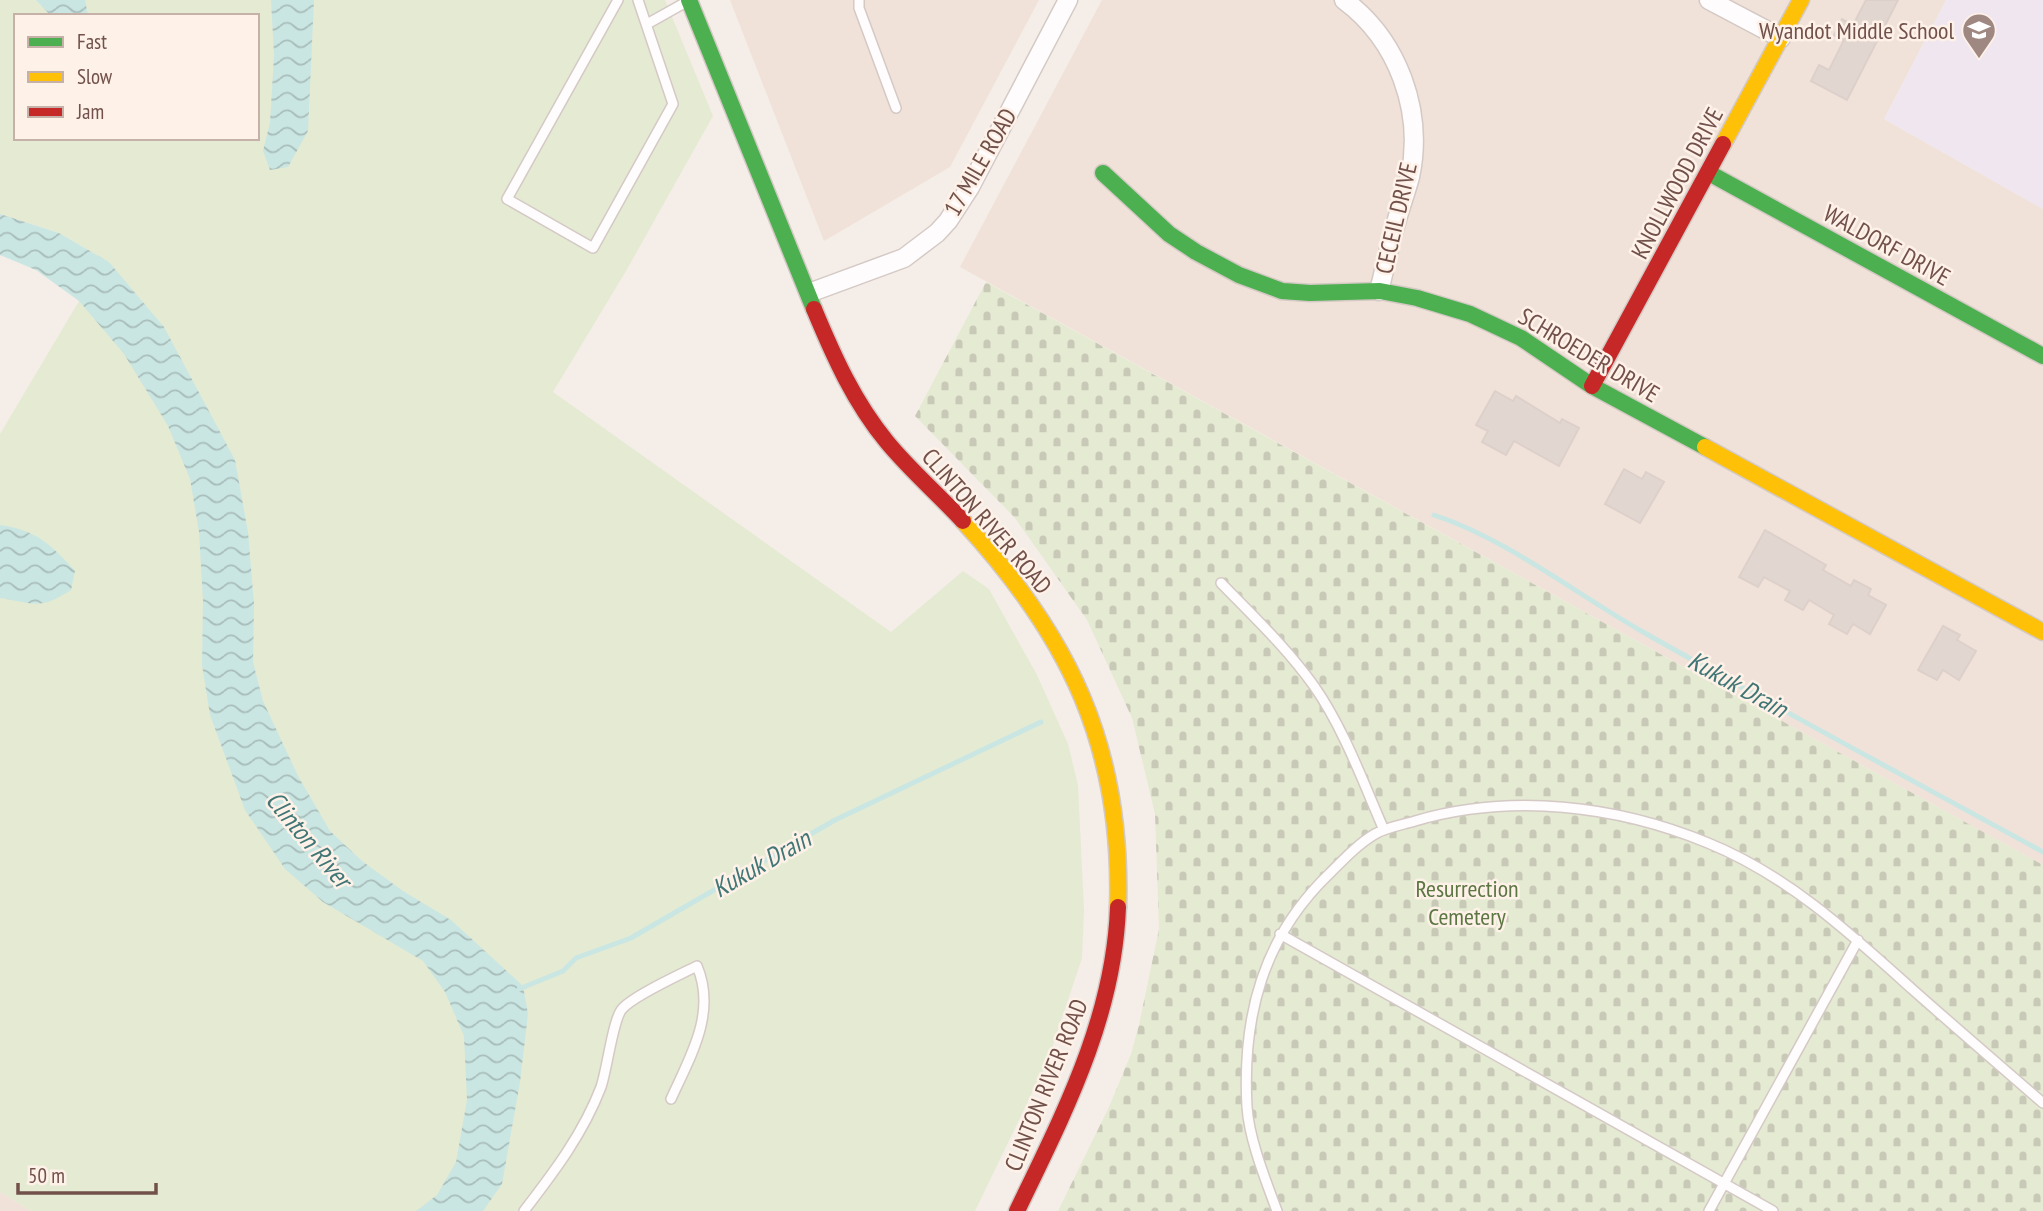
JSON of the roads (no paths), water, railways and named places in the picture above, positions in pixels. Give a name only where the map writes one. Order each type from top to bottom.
[{"type":"street","name":"CLINTON RIVER ROAD","points":[[690,0],[837,365],[858,403],[888,443],[1007,572],[1041,618],[1062,652],[1093,723],[1105,771],[1119,873],[1119,910],[1109,987],[1086,1061],[1017,1211]]},
{"type":"street","name":"17 MILE ROAD","points":[[809,293],[904,258],[942,227],[970,187],[1068,0]]},
{"type":"street","name":"CECEIL DRIVE","points":[[1344,0],[1364,14],[1394,55],[1408,96],[1414,136],[1410,176],[1379,291]]},
{"type":"street","points":[[1709,0],[1781,38]]},
{"type":"street","name":"KNOLLWOOD DRIVE","points":[[1592,386],[1801,0]]},
{"type":"street","name":"SCHROEDER DRIVE","points":[[1102,173],[1180,242],[1269,287],[1293,293],[1379,291],[1452,306],[1521,338],[1592,386],[2043,632]]},
{"type":"street","name":"WALDORF DRIVE","points":[[1709,173],[2043,356]]},
{"type":"lane","points":[[618,0],[507,200],[593,248],[673,104],[638,0]]},
{"type":"lane","points":[[647,24],[690,0]]},
{"type":"lane","points":[[859,0],[859,8],[896,108]]},
{"type":"lane","points":[[1221,583],[1287,650],[1315,687],[1337,725],[1384,830]]},
{"type":"lane","points":[[1277,1211],[1260,1162],[1247,1110],[1248,1059],[1261,974],[1293,914],[1349,854],[1384,830],[1444,813],[1502,806],[1555,807],[1654,824],[1710,843],[1763,870],[1812,902],[2043,1103]]},
{"type":"lane","points":[[1280,934],[1773,1211]]},
{"type":"lane","points":[[1709,1211],[1858,940]]},
{"type":"lane","points":[[524,1211],[574,1144],[589,1116],[602,1085],[620,1010],[633,1000],[697,966],[702,979],[702,1026],[694,1052],[671,1099]]},
{"type":"water","points":[[36,0],[85,0],[88,14],[49,14]]},
{"type":"water","points":[[271,0],[314,0],[308,131],[288,167],[270,170],[263,151],[270,123],[274,55]]},
{"type":"water","name":"Clinton River","points":[[0,214],[59,233],[109,262],[164,327],[235,460],[248,532],[254,604],[253,662],[263,701],[298,776],[330,831],[362,861],[403,891],[451,920],[523,986],[528,1014],[520,1082],[502,1184],[483,1211],[416,1211],[437,1195],[456,1162],[467,1100],[464,1036],[445,992],[423,961],[323,902],[285,869],[245,810],[210,715],[202,665],[203,601],[199,532],[190,479],[168,426],[124,354],[79,301],[36,270],[0,255]]},
{"type":"water","points":[[0,525],[24,530],[58,553],[75,571],[71,590],[51,601],[36,604],[0,598]]},
{"type":"waterway","name":"Kukuk Drain","points":[[1434,515],[1488,538],[1643,632],[2043,852]]},
{"type":"waterway","name":"Kukuk Drain","points":[[519,989],[563,971],[576,958],[631,938],[835,820],[1041,722]]},
{"type":"place","name":"Wyandot Middle School","points":[[1979,60]]},
{"type":"park label","name":"Resurrection Cemetery","points":[[1467,902]]}]
